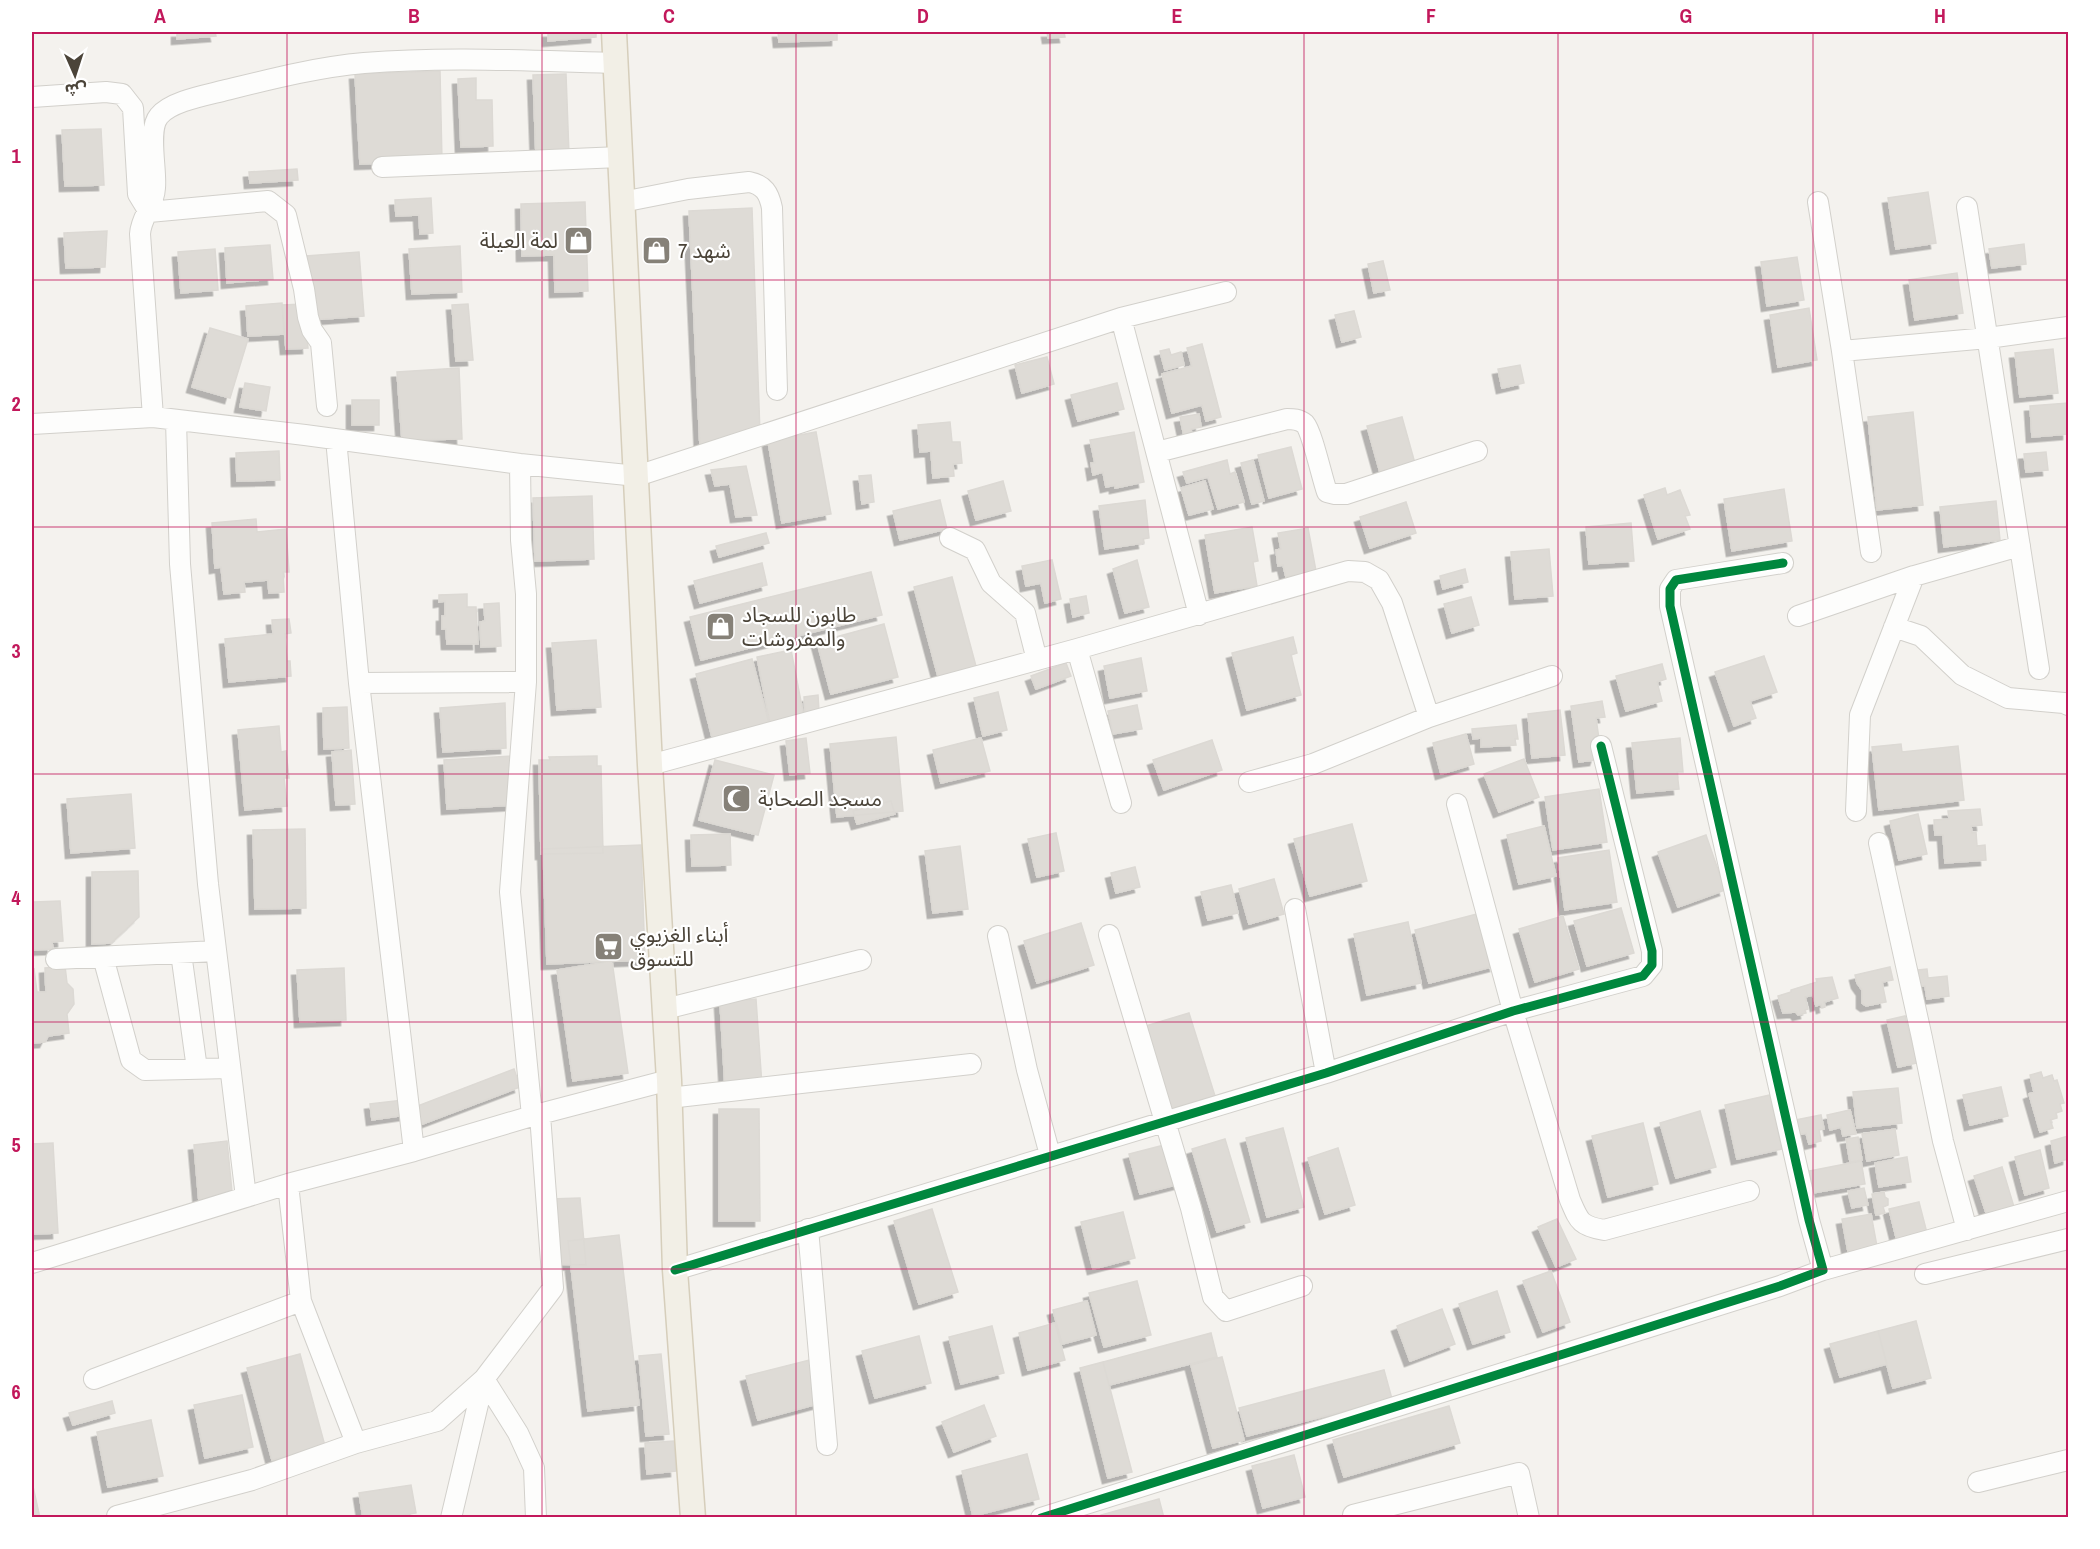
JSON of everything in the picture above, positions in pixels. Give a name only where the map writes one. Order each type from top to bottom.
[{"type":"main road","points":[[614,32],[650,765],[669,1089],[675,1270],[693,1518]]},
{"type":"street","points":[[153,417],[140,234],[141,220],[148,212],[155,187],[153,127],[164,111],[190,99],[269,80],[362,63],[455,59],[615,63]]},
{"type":"street","points":[[32,97],[105,92],[122,94],[133,108],[138,194],[148,212]]},
{"type":"street","points":[[382,167],[620,157]]},
{"type":"street","points":[[622,202],[688,189],[749,182],[758,183],[764,188],[771,200],[772,208],[777,390]]},
{"type":"street","points":[[148,212],[268,201],[286,215],[304,289],[308,317],[312,330],[321,343],[327,406]]},
{"type":"street","points":[[1818,202],[1871,552]]},
{"type":"street","points":[[1967,207],[2039,669]]},
{"type":"street","points":[[32,424],[153,417],[520,464],[637,476],[1121,318],[1226,292]]},
{"type":"street","points":[[1121,318],[1199,615]]},
{"type":"street","points":[[1842,351],[1988,338],[2068,327]]},
{"type":"street","points":[[1158,452],[1287,419],[1297,419],[1305,424],[1312,438],[1319,470],[1327,492],[1346,494],[1477,451]]},
{"type":"street","points":[[176,420],[180,564],[208,884],[246,1197]]},
{"type":"street","points":[[336,439],[359,683],[414,1151]]},
{"type":"street","points":[[117,1516],[252,1479],[356,1443],[437,1421],[484,1379],[553,1288],[510,892],[526,682],[526,594],[521,540],[520,464]]},
{"type":"street","points":[[950,538],[975,550],[991,583],[1025,613],[1037,660]]},
{"type":"street","points":[[1798,616],[1914,576],[2020,546]]},
{"type":"street","points":[[1783,563],[1676,580],[1670,589],[1670,606],[1806,1208],[1823,1270]]},
{"type":"street","points":[[650,765],[1077,650],[1348,571],[1365,572],[1379,580],[1392,603],[1429,717]]},
{"type":"street","points":[[1856,811],[1860,715],[1914,576]]},
{"type":"street","points":[[1894,627],[1921,636],[1962,675],[2008,698],[2068,705]]},
{"type":"street","points":[[1077,650],[1121,803]]},
{"type":"street","points":[[1248,782],[1313,764],[1429,717],[1552,676]]},
{"type":"street","points":[[359,683],[526,682]]},
{"type":"street","points":[[675,1270],[1326,1073],[1513,1011],[1643,976],[1652,965],[1652,951],[1601,746]]},
{"type":"street","points":[[1457,804],[1513,1011],[1570,1200],[1579,1220],[1592,1228],[1604,1230],[1749,1191]]},
{"type":"street","points":[[1879,843],[1942,1141],[1967,1230]]},
{"type":"street","points":[[1295,909],[1326,1073]]},
{"type":"street","points":[[1109,935],[1191,1208],[1213,1297],[1226,1311],[1302,1286]]},
{"type":"street","points":[[998,936],[1027,1070],[1050,1155]]},
{"type":"street","points":[[56,959],[216,951]]},
{"type":"street","points":[[181,953],[197,1069]]},
{"type":"street","points":[[103,957],[131,1060],[145,1070],[230,1068]]},
{"type":"street","points":[[665,1009],[861,960]]},
{"type":"street","points":[[32,1263],[288,1184],[536,1116],[669,1089],[971,1064]]},
{"type":"street","points":[[288,1184],[301,1301],[356,1443]]},
{"type":"street","points":[[1041,1518],[1823,1270],[2068,1201]]},
{"type":"street","points":[[808,1229],[827,1444]]},
{"type":"street","points":[[1925,1274],[2068,1239]]},
{"type":"street","points":[[94,1379],[301,1301]]},
{"type":"street","points":[[451,1518],[484,1379]]},
{"type":"street","points":[[484,1379],[518,1433],[534,1468],[536,1518]]},
{"type":"street","points":[[1978,1482],[2068,1460]]},
{"type":"street","points":[[1353,1515],[1519,1473],[1529,1518]]},
{"type":"building","points":[[177,32],[215,32],[216,36],[177,39]]},
{"type":"building","points":[[548,32],[596,32],[596,37],[548,41]]},
{"type":"building","points":[[778,32],[837,32],[837,40],[779,42]]},
{"type":"building","points":[[1047,32],[1064,32],[1065,37],[1048,38]]},
{"type":"building","points":[[440,71],[442,161],[360,164],[355,74]]},
{"type":"building","points":[[566,74],[569,155],[536,156],[533,75]]},
{"type":"building","points":[[476,78],[476,100],[492,100],[493,146],[461,147],[458,79]]},
{"type":"building","points":[[101,129],[104,185],[65,186],[62,130]]},
{"type":"building","points":[[297,169],[298,180],[250,183],[249,172]]},
{"type":"building","points":[[1928,192],[1936,243],[1896,249],[1888,198]]},
{"type":"building","points":[[431,198],[433,233],[420,234],[419,215],[396,216],[395,200]]},
{"type":"building","points":[[585,202],[588,291],[555,292],[554,255],[522,256],[521,204]]},
{"type":"building","points":[[752,208],[760,434],[700,447],[689,211]]},
{"type":"building","points":[[107,231],[105,267],[66,268],[64,233]]},
{"type":"building","points":[[2024,244],[2026,264],[1992,268],[1989,249]]},
{"type":"building","points":[[270,245],[273,279],[227,283],[225,248]]},
{"type":"building","points":[[460,246],[462,292],[412,294],[409,249]]},
{"type":"building","points":[[215,249],[218,290],[181,293],[178,252]]},
{"type":"building","points":[[359,252],[364,316],[311,320],[306,256]]},
{"type":"building","points":[[1797,257],[1804,300],[1767,306],[1761,262]]},
{"type":"building","points":[[1383,261],[1390,290],[1374,293],[1368,264]]},
{"type":"building","points":[[1957,273],[1963,313],[1915,320],[1909,280]]},
{"type":"building","points":[[282,303],[284,334],[248,336],[246,306]]},
{"type":"building","points":[[304,304],[308,348],[286,349],[282,305]]},
{"type":"building","points":[[468,304],[473,360],[456,361],[452,305]]},
{"type":"building","points":[[1809,308],[1817,360],[1778,367],[1770,315]]},
{"type":"building","points":[[1354,311],[1361,337],[1342,342],[1335,315]]},
{"type":"building","points":[[210,328],[248,339],[230,398],[192,387]]},
{"type":"building","points":[[1202,344],[1221,417],[1206,421],[1202,405],[1172,413],[1162,374],[1192,366],[1187,348]]},
{"type":"building","points":[[1169,349],[1171,355],[1181,352],[1184,365],[1165,370],[1160,351]]},
{"type":"building","points":[[2053,349],[2058,393],[2020,397],[2015,353]]},
{"type":"building","points":[[1047,357],[1054,384],[1022,393],[1015,365]]},
{"type":"building","points":[[1520,365],[1524,383],[1502,388],[1498,369]]},
{"type":"building","points":[[459,368],[462,439],[402,440],[397,372]]},
{"type":"building","points":[[245,383],[270,387],[266,411],[240,407]]},
{"type":"building","points":[[1117,383],[1124,409],[1078,421],[1071,395]]},
{"type":"building","points":[[352,400],[379,400],[379,425],[352,425]]},
{"type":"building","points":[[2068,403],[2068,434],[2032,437],[2030,406]]},
{"type":"building","points":[[1913,412],[1923,505],[1877,510],[1868,417]]},
{"type":"building","points":[[1199,414],[1201,427],[1191,429],[1192,435],[1184,436],[1180,417]]},
{"type":"building","points":[[1402,417],[1416,467],[1381,476],[1367,426]]},
{"type":"building","points":[[950,422],[952,442],[960,442],[962,463],[953,464],[954,476],[933,478],[931,451],[920,452],[918,425]]},
{"type":"building","points":[[816,432],[831,514],[782,523],[768,441]]},
{"type":"building","points":[[1134,432],[1144,482],[1115,488],[1115,485],[1106,487],[1103,472],[1093,475],[1091,463],[1095,463],[1090,440]]},
{"type":"building","points":[[1291,447],[1302,489],[1269,498],[1258,455]]},
{"type":"building","points":[[279,451],[280,480],[237,481],[236,453]]},
{"type":"building","points":[[2046,452],[2048,470],[2026,472],[2024,454]]},
{"type":"building","points":[[1227,460],[1230,474],[1235,472],[1244,502],[1218,509],[1208,477],[1187,483],[1183,472]]},
{"type":"building","points":[[1253,460],[1264,501],[1252,504],[1241,463]]},
{"type":"building","points":[[746,466],[757,515],[736,517],[730,484],[715,486],[711,470]]},
{"type":"building","points":[[871,475],[874,502],[862,504],[859,476]]},
{"type":"building","points":[[1003,481],[1011,511],[976,520],[968,491]]},
{"type":"building","points":[[1205,481],[1213,509],[1189,515],[1181,488]]},
{"type":"building","points":[[1665,488],[1667,495],[1680,490],[1690,515],[1685,516],[1690,529],[1658,539],[1644,495]]},
{"type":"building","points":[[1784,489],[1792,541],[1732,551],[1724,499]]},
{"type":"building","points":[[592,496],[594,559],[535,561],[533,498]]},
{"type":"building","points":[[940,500],[947,529],[900,540],[893,511]]},
{"type":"building","points":[[1145,500],[1149,538],[1143,539],[1144,543],[1105,549],[1099,506]]},
{"type":"building","points":[[1996,501],[2000,540],[1944,547],[1940,507]]},
{"type":"building","points":[[1406,502],[1416,533],[1370,548],[1360,517]]},
{"type":"building","points":[[256,519],[257,532],[286,529],[289,572],[283,572],[284,592],[269,593],[268,580],[244,582],[245,592],[224,594],[221,567],[215,568],[212,523]]},
{"type":"building","points":[[1631,523],[1634,561],[1589,564],[1586,527]]},
{"type":"building","points":[[1252,527],[1258,561],[1253,562],[1257,586],[1215,593],[1205,535]]},
{"type":"building","points":[[1308,528],[1316,571],[1286,577],[1283,565],[1278,566],[1276,550],[1281,549],[1278,533]]},
{"type":"building","points":[[766,533],[769,543],[719,557],[716,546]]},
{"type":"building","points":[[1549,549],[1553,596],[1515,599],[1511,552]]},
{"type":"building","points":[[1052,560],[1061,599],[1045,603],[1041,583],[1026,586],[1022,566]]},
{"type":"building","points":[[1137,560],[1149,607],[1125,613],[1113,569]]},
{"type":"building","points":[[762,563],[767,585],[700,603],[694,581]]},
{"type":"building","points":[[1465,569],[1468,582],[1443,589],[1440,576]]},
{"type":"building","points":[[871,572],[882,615],[701,660],[690,617]]},
{"type":"building","points":[[952,577],[977,670],[939,680],[914,587]]},
{"type":"building","points":[[467,594],[467,607],[476,607],[478,644],[447,644],[446,629],[442,629],[445,601],[439,602],[439,595]]},
{"type":"building","points":[[1086,596],[1089,613],[1073,617],[1070,599]]},
{"type":"building","points":[[1471,597],[1479,625],[1452,633],[1444,604]]},
{"type":"building","points":[[499,603],[501,646],[481,647],[480,622],[485,621],[484,604]]},
{"type":"building","points":[[289,619],[291,633],[285,634],[287,661],[290,661],[291,676],[229,682],[225,639],[273,634],[272,620]]},
{"type":"building","points":[[884,624],[898,677],[831,694],[817,642]]},
{"type":"building","points":[[1293,637],[1297,653],[1291,655],[1301,695],[1247,710],[1232,653]]},
{"type":"building","points":[[596,640],[601,707],[557,710],[552,643]]},
{"type":"building","points":[[791,650],[804,717],[770,724],[757,657]]},
{"type":"building","points":[[1764,656],[1777,692],[1750,701],[1756,718],[1734,726],[1715,672]]},
{"type":"building","points":[[1141,658],[1147,691],[1110,698],[1104,666]]},
{"type":"building","points":[[752,659],[770,727],[713,741],[696,674]]},
{"type":"building","points":[[1066,663],[1071,676],[1036,689],[1031,676]]},
{"type":"building","points":[[1662,664],[1666,679],[1657,682],[1662,701],[1626,711],[1616,676]]},
{"type":"building","points":[[998,692],[1007,730],[983,736],[974,698]]},
{"type":"building","points":[[818,695],[819,712],[805,713],[804,697]]},
{"type":"building","points":[[1602,701],[1605,717],[1596,718],[1600,746],[1595,760],[1579,762],[1571,706]]},
{"type":"building","points":[[505,703],[506,748],[443,752],[440,708]]},
{"type":"building","points":[[1137,705],[1142,729],[1113,734],[1108,711]]},
{"type":"building","points":[[347,707],[349,748],[324,749],[323,708]]},
{"type":"building","points":[[1560,710],[1565,755],[1532,758],[1528,714]]},
{"type":"building","points":[[1516,725],[1518,739],[1515,739],[1516,745],[1481,747],[1481,738],[1473,739],[1472,729]]},
{"type":"building","points":[[279,726],[281,752],[286,751],[289,778],[284,778],[287,806],[245,810],[238,730]]},
{"type":"building","points":[[1466,734],[1474,764],[1441,774],[1433,743]]},
{"type":"building","points":[[896,737],[903,811],[837,817],[830,744]]},
{"type":"building","points":[[806,738],[810,773],[790,775],[786,741]]},
{"type":"building","points":[[981,738],[990,771],[941,783],[933,750]]},
{"type":"building","points":[[1680,738],[1683,772],[1677,772],[1679,789],[1637,793],[1632,743]]},
{"type":"building","points":[[1212,740],[1222,770],[1164,790],[1153,760]]},
{"type":"building","points":[[1901,744],[1902,752],[1958,746],[1964,800],[1879,810],[1872,747]]},
{"type":"building","points":[[351,750],[355,804],[336,805],[332,752]]},
{"type":"building","points":[[512,756],[514,805],[447,809],[444,760]]},
{"type":"building","points":[[597,756],[597,766],[601,766],[603,853],[541,854],[539,760],[550,760],[549,757]]},
{"type":"building","points":[[1524,759],[1539,797],[1499,812],[1484,774]]},
{"type":"building","name":"مسجد الصحابة","points":[[715,760],[774,775],[758,835],[699,820]]},
{"type":"building","points":[[1599,789],[1607,842],[1553,850],[1545,797]]},
{"type":"building","points":[[131,794],[135,848],[71,853],[67,799]]},
{"type":"building","points":[[891,801],[895,814],[857,824],[853,811]]},
{"type":"building","points":[[1980,809],[1982,825],[1971,826],[1972,833],[1976,832],[1977,846],[1985,845],[1986,860],[1945,863],[1943,835],[1935,835],[1934,820],[1949,819],[1948,811]]},
{"type":"building","points":[[1918,814],[1927,854],[1899,860],[1890,821]]},
{"type":"building","points":[[1352,824],[1367,881],[1310,896],[1294,839]]},
{"type":"building","points":[[1544,826],[1556,876],[1519,884],[1507,835]]},
{"type":"building","points":[[305,829],[306,908],[255,909],[253,830]]},
{"type":"building","points":[[1056,833],[1064,871],[1037,877],[1028,839]]},
{"type":"building","points":[[730,834],[731,865],[692,866],[691,835]]},
{"type":"building","points":[[1706,835],[1725,890],[1678,907],[1658,852]]},
{"type":"building","points":[[641,845],[645,960],[547,964],[543,849]]},
{"type":"building","points":[[960,846],[968,909],[933,913],[925,851]]},
{"type":"building","points":[[1609,850],[1617,902],[1565,910],[1558,858]]},
{"type":"building","points":[[1135,867],[1140,887],[1116,893],[1111,873]]},
{"type":"building","points":[[138,871],[139,917],[111,943],[92,944],[92,872]]},
{"type":"building","points":[[1274,879],[1284,914],[1249,924],[1239,889]]},
{"type":"building","points":[[1231,885],[1238,913],[1208,920],[1201,892]]},
{"type":"building","points":[[32,895],[33,902],[60,901],[63,941],[52,942],[53,949],[32,950]]},
{"type":"building","points":[[1621,908],[1634,953],[1587,966],[1574,921]]},
{"type":"building","points":[[1481,913],[1495,966],[1429,983],[1415,930]]},
{"type":"building","points":[[1563,916],[1579,969],[1535,982],[1519,929]]},
{"type":"building","points":[[1408,922],[1421,983],[1367,995],[1354,934]]},
{"type":"building","points":[[1081,923],[1094,965],[1037,983],[1024,941]]},
{"type":"building","points":[[612,961],[628,1073],[573,1081],[557,970]]},
{"type":"building","points":[[65,966],[67,983],[73,989],[74,1004],[67,1014],[69,1033],[48,1036],[45,1042],[32,1043],[32,970],[34,969],[37,992],[46,992],[45,968]]},
{"type":"building","points":[[1890,967],[1893,980],[1882,982],[1886,1002],[1866,1006],[1862,1003],[1862,990],[1855,975]]},
{"type":"building","points":[[344,968],[346,1020],[300,1022],[297,970]]},
{"type":"building","points":[[1927,969],[1928,978],[1947,976],[1949,996],[1927,999],[1925,986],[1920,986],[1918,970]]},
{"type":"building","points":[[1832,977],[1838,998],[1824,1002],[1825,1007],[1822,1008],[1821,1004],[1816,1006],[1813,995],[1805,997],[1808,1009],[1805,1010],[1806,1013],[1798,1015],[1796,1012],[1783,1013],[1778,996],[1817,982],[1816,979]]},
{"type":"building","points":[[756,999],[762,1086],[725,1087],[720,1002]]},
{"type":"building","points":[[1189,1013],[1215,1096],[1165,1112],[1139,1028]]},
{"type":"building","points":[[1905,1016],[1917,1063],[1898,1067],[1887,1020]]},
{"type":"building","points":[[514,1069],[520,1087],[417,1126],[410,1109]]},
{"type":"building","points":[[2041,1072],[2043,1078],[2052,1075],[2054,1081],[2057,1080],[2064,1103],[2060,1104],[2062,1111],[2056,1113],[2057,1118],[2050,1120],[2053,1128],[2040,1132],[2029,1094],[2034,1092],[2030,1075]]},
{"type":"building","points":[[2001,1087],[2008,1116],[1970,1125],[1963,1095]]},
{"type":"building","points":[[1898,1088],[1902,1123],[1857,1128],[1853,1092]]},
{"type":"building","points":[[1770,1095],[1782,1149],[1737,1159],[1725,1105]]},
{"type":"building","points":[[403,1100],[405,1115],[372,1120],[370,1104]]},
{"type":"building","points":[[719,1109],[759,1109],[760,1221],[719,1221]]},
{"type":"building","points":[[1850,1110],[1856,1134],[1843,1136],[1841,1127],[1830,1130],[1827,1115]]},
{"type":"building","points":[[1700,1111],[1716,1167],[1676,1178],[1660,1123]]},
{"type":"building","points":[[1821,1115],[1824,1129],[1819,1130],[1821,1141],[1809,1144],[1806,1133],[1798,1135],[1795,1120]]},
{"type":"building","points":[[1643,1123],[1658,1184],[1608,1197],[1592,1136]]},
{"type":"building","points":[[1283,1128],[1304,1207],[1267,1217],[1246,1138]]},
{"type":"building","points":[[1895,1129],[1899,1155],[1867,1161],[1862,1134]]},
{"type":"building","points":[[2068,1136],[2068,1159],[2055,1163],[2051,1141]]},
{"type":"building","points":[[1858,1137],[1862,1160],[1850,1162],[1846,1139]]},
{"type":"building","points":[[1225,1139],[1250,1222],[1217,1232],[1192,1149]]},
{"type":"building","points":[[227,1141],[232,1192],[199,1202],[194,1145]]},
{"type":"building","points":[[53,1143],[58,1233],[32,1234],[32,1144]]},
{"type":"building","points":[[1172,1143],[1183,1183],[1140,1194],[1129,1154]]},
{"type":"building","points":[[1338,1148],[1355,1205],[1325,1214],[1308,1158]]},
{"type":"building","points":[[2040,1150],[2049,1188],[2025,1195],[2015,1157]]},
{"type":"building","points":[[1907,1157],[1911,1182],[1879,1187],[1875,1163]]},
{"type":"building","points":[[1861,1161],[1865,1184],[1813,1193],[1809,1171]]},
{"type":"building","points":[[2002,1167],[2014,1207],[1987,1216],[1974,1176]]},
{"type":"building","points":[[1864,1188],[1868,1205],[1852,1208],[1848,1191]]},
{"type":"building","points":[[1884,1192],[1888,1205],[1883,1207],[1885,1213],[1876,1215],[1872,1194]]},
{"type":"building","points":[[580,1198],[586,1265],[552,1264],[549,1199]]},
{"type":"building","points":[[1919,1202],[1928,1237],[1898,1245],[1889,1209]]},
{"type":"building","points":[[932,1209],[958,1292],[919,1304],[894,1221]]},
{"type":"building","points":[[1123,1212],[1135,1258],[1093,1269],[1081,1222]]},
{"type":"building","points":[[1871,1214],[1878,1252],[1849,1257],[1842,1219]]},
{"type":"building","points":[[1557,1219],[1576,1259],[1556,1267],[1538,1227]]},
{"type":"building","points":[[619,1235],[639,1405],[588,1411],[568,1241]]},
{"type":"building","points":[[1551,1271],[1570,1322],[1543,1332],[1523,1281]]},
{"type":"building","points":[[1137,1281],[1151,1335],[1104,1347],[1089,1293]]},
{"type":"building","points":[[1497,1291],[1510,1332],[1473,1344],[1459,1304]]},
{"type":"building","points":[[1087,1301],[1096,1335],[1062,1344],[1053,1310]]},
{"type":"building","points":[[1442,1309],[1455,1344],[1410,1361],[1397,1326]]},
{"type":"building","points":[[1916,1321],[1931,1378],[1893,1388],[1878,1331]]},
{"type":"building","points":[[1055,1323],[1065,1360],[1028,1370],[1019,1333]]},
{"type":"building","points":[[992,1326],[1004,1373],[961,1384],[949,1337]]},
{"type":"building","points":[[1878,1331],[1887,1364],[1840,1377],[1830,1344]]},
{"type":"building","points":[[1211,1333],[1217,1357],[1109,1385],[1103,1362]]},
{"type":"building","points":[[919,1336],[931,1383],[875,1398],[862,1351]]},
{"type":"building","points":[[300,1354],[325,1446],[272,1460],[247,1368]]},
{"type":"building","points":[[661,1354],[669,1434],[646,1436],[639,1356]]},
{"type":"building","points":[[1222,1357],[1244,1440],[1213,1448],[1191,1365]]},
{"type":"building","points":[[810,1360],[821,1403],[758,1420],[746,1376]]},
{"type":"building","points":[[1103,1362],[1132,1472],[1108,1478],[1080,1368]]},
{"type":"building","points":[[1384,1370],[1392,1399],[1247,1436],[1239,1408]]},
{"type":"building","points":[[242,1395],[253,1447],[205,1458],[194,1405]]},
{"type":"building","points":[[112,1401],[115,1413],[73,1425],[69,1413]]},
{"type":"building","points":[[984,1405],[996,1436],[954,1452],[942,1422]]},
{"type":"building","points":[[1449,1406],[1460,1443],[1344,1477],[1333,1440]]},
{"type":"building","points":[[151,1420],[163,1476],[108,1487],[97,1432]]},
{"type":"building","points":[[674,1441],[676,1471],[647,1474],[645,1443]]},
{"type":"building","points":[[1027,1454],[1039,1499],[973,1516],[962,1471]]},
{"type":"building","points":[[1294,1455],[1305,1497],[1263,1508],[1252,1466]]},
{"type":"building","points":[[32,1482],[40,1518],[32,1518]]},
{"type":"building","points":[[411,1485],[416,1513],[387,1518],[363,1518],[359,1493]]},
{"type":"building","points":[[1159,1499],[1164,1518],[1101,1518],[1101,1515]]},
{"type":"cycle path","points":[[1041,1518],[1780,1286],[1823,1270],[1809,1220],[1670,606],[1670,589],[1676,580],[1783,563]]},
{"type":"cycle path","points":[[675,1270],[1326,1073],[1513,1011],[1643,976],[1652,965],[1652,951],[1601,746]]},
{"type":"place","name":"لمة العيلة","points":[[579,240]]},
{"type":"place","name":"شهد 7","points":[[657,250]]},
{"type":"place","name":"طابون للسجاد والمفروشات","points":[[721,626]]},
{"type":"place","name":"مسجد الصحابة","points":[[737,798]]},
{"type":"place","name":"أبناء الغزيوي للتسوق","points":[[609,946]]}]
